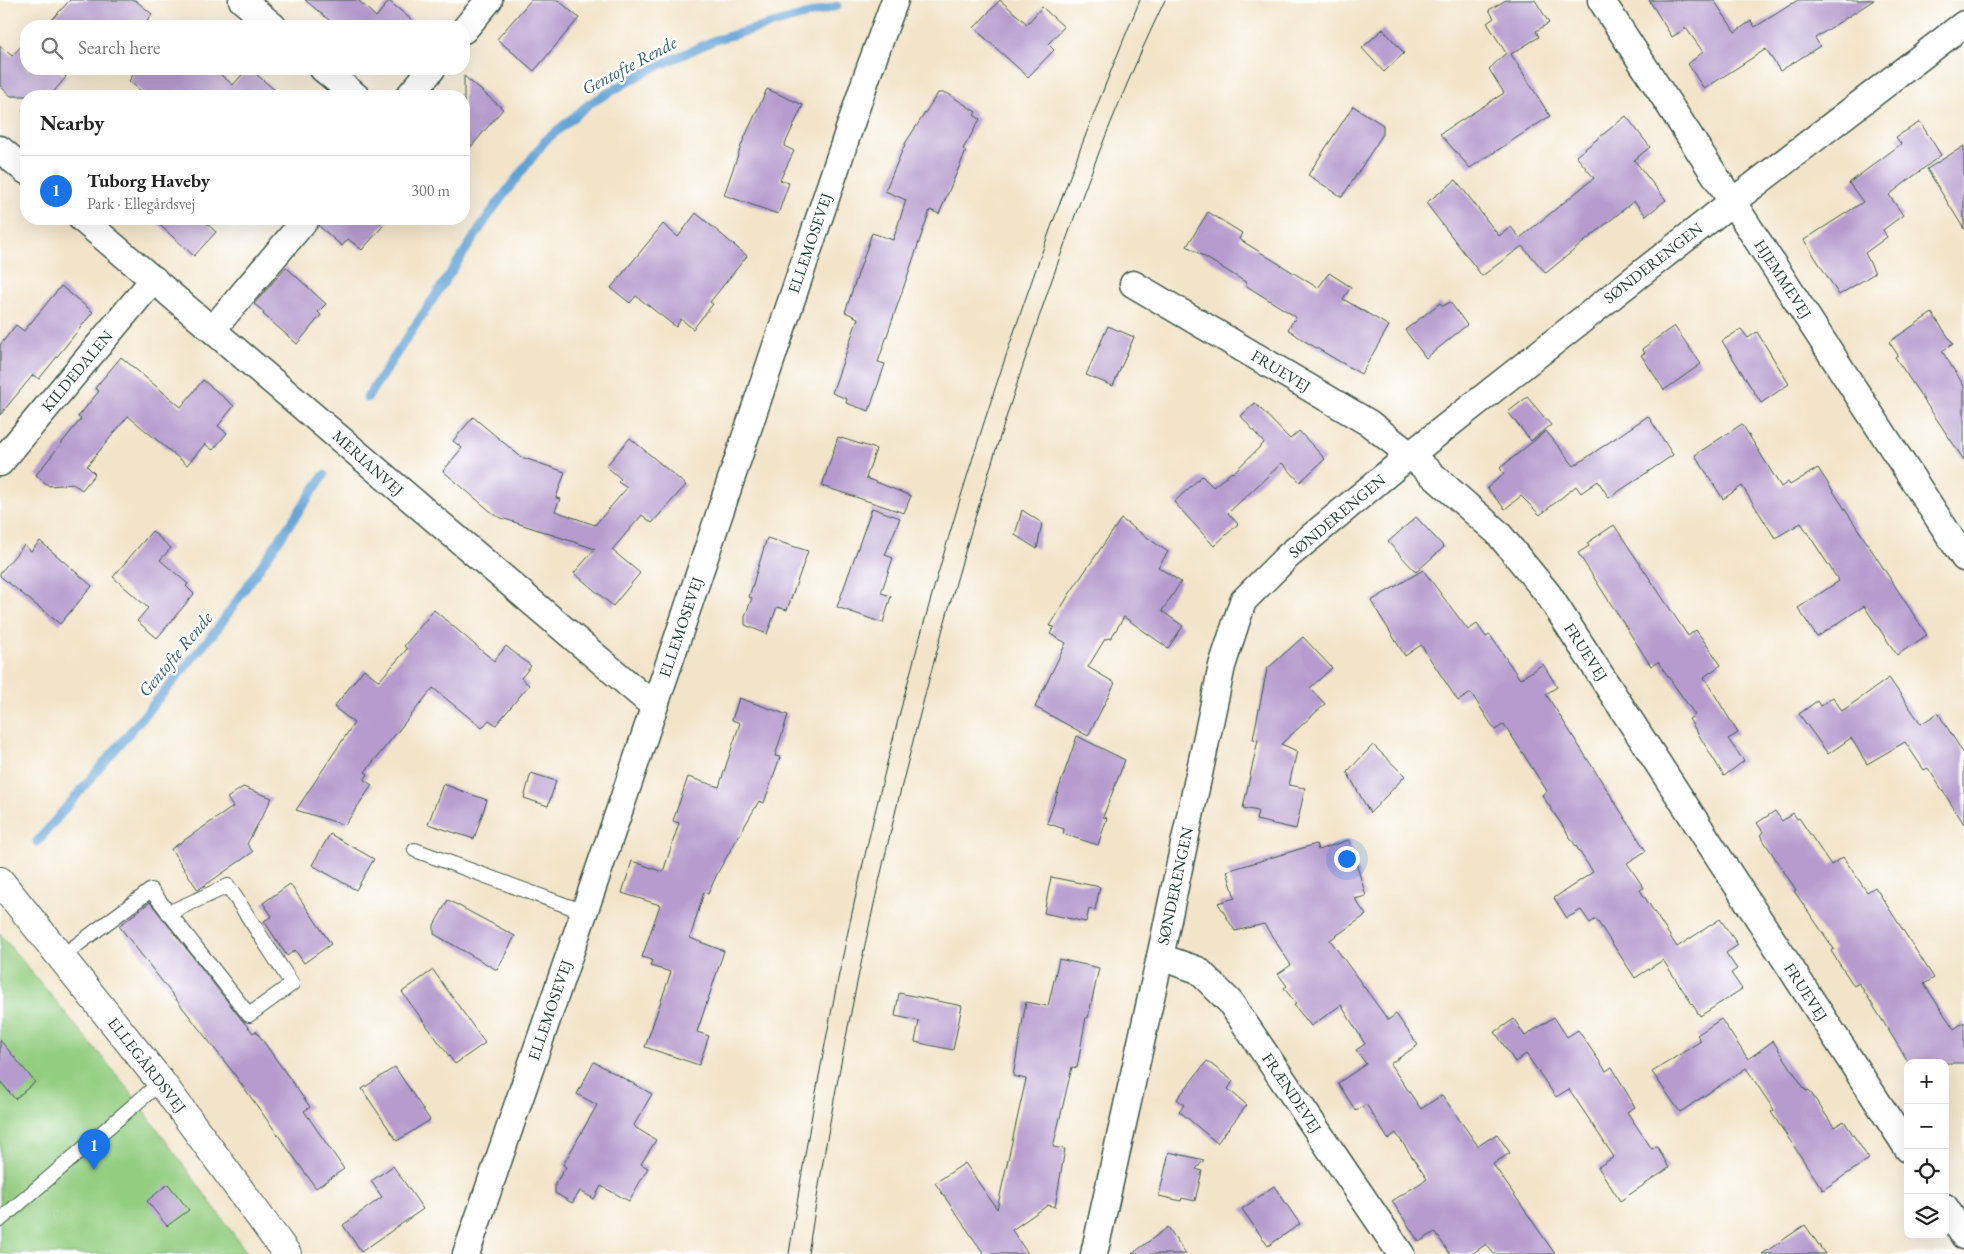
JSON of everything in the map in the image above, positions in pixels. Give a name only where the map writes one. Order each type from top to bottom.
[{"type":"street","points":[[242,0],[266,20]]},
{"type":"street","points":[[470,23],[489,0]]},
{"type":"street","name":"ELLEMOSEVEJ","points":[[466,1254],[584,912],[868,73],[895,0]]},
{"type":"street","name":"HJEMMEVEJ","points":[[1601,0],[1964,558]]},
{"type":"street","name":"SØNDERENGEN","points":[[1094,1254],[1222,666],[1243,601],[1288,556],[1410,455],[1732,202],[1964,24]]},
{"type":"street","points":[[330,75],[349,90]]},
{"type":"street","points":[[414,90],[427,75]]},
{"type":"street","points":[[0,149],[20,166]]},
{"type":"street","name":"MERIANVEJ","points":[[89,225],[654,706]]},
{"type":"street","points":[[213,329],[301,225]]},
{"type":"street","name":"KILDEDALEN","points":[[0,463],[154,279]]},
{"type":"street","name":"FRUEVEJ","points":[[1133,284],[1369,423],[1410,455],[1498,533],[1548,594],[1904,1143]]},
{"type":"street","name":"ELLEGÅRDSVEJ","points":[[0,881],[62,956],[161,1082],[286,1254]]},
{"type":"street","name":"FRÆNDEVEJ","points":[[1160,956],[1198,970],[1230,1002],[1401,1254]]},
{"type":"street","points":[[1949,1213],[1964,1236]]},
{"type":"lane","points":[[415,850],[584,912]]},
{"type":"lane","points":[[62,956],[151,890],[168,913],[249,1015],[292,984],[228,886],[168,913]]},
{"type":"lane","points":[[0,1220],[161,1082]]},
{"type":"green space","points":[[0,934],[126,1086],[248,1254],[0,1254]]},
{"type":"building","points":[[70,0],[135,0],[152,14],[148,20],[52,20]]},
{"type":"building","points":[[305,0],[358,0],[376,17],[389,1],[412,20],[329,20]]},
{"type":"building","points":[[531,0],[558,0],[579,18],[534,71],[497,39]]},
{"type":"building","points":[[1000,0],[1027,24],[1042,7],[1064,27],[1048,44],[1054,50],[1028,77],[974,28]]},
{"type":"building","points":[[1506,0],[1535,0],[1549,23],[1536,31],[1539,37],[1511,54],[1550,116],[1470,168],[1440,134],[1504,93],[1489,69],[1506,53],[1487,23],[1494,18],[1489,10]]},
{"type":"building","points":[[1649,0],[1714,0],[1735,32],[1751,21],[1755,27],[1798,0],[1874,0],[1815,38],[1820,46],[1780,71],[1766,49],[1704,89],[1688,64],[1703,52],[1686,28],[1672,37]]},
{"type":"building","points":[[1383,29],[1404,53],[1384,72],[1362,48]]},
{"type":"building","points":[[0,46],[12,56],[20,47],[20,75],[64,75],[66,77],[55,90],[20,90],[20,96],[11,96],[0,86]]},
{"type":"building","points":[[133,75],[221,75],[233,85],[242,75],[257,75],[275,90],[140,90],[129,81]]},
{"type":"building","points":[[464,76],[503,109],[470,148],[470,90],[464,90]]},
{"type":"building","points":[[767,89],[803,105],[784,146],[794,151],[780,180],[789,183],[778,214],[724,195],[742,143]]},
{"type":"building","points":[[938,93],[947,93],[976,112],[974,115],[980,119],[963,149],[966,151],[939,214],[930,210],[878,362],[885,364],[869,411],[846,403],[847,399],[832,393],[858,318],[845,312],[872,233],[893,240],[906,200],[885,191],[906,142]]},
{"type":"building","points":[[1353,106],[1383,125],[1383,134],[1342,197],[1308,175]]},
{"type":"building","points":[[1626,116],[1650,147],[1634,160],[1666,200],[1646,216],[1634,201],[1546,273],[1522,246],[1482,276],[1426,203],[1456,180],[1499,236],[1511,227],[1520,238],[1594,178],[1576,156]]},
{"type":"building","points":[[1920,122],[1941,155],[1889,195],[1903,215],[1883,230],[1887,237],[1865,253],[1875,273],[1839,295],[1804,240],[1863,202],[1849,183],[1901,144],[1896,137]]},
{"type":"building","points":[[1964,146],[1964,229],[1927,169]]},
{"type":"building","points":[[1208,212],[1242,233],[1239,239],[1318,288],[1329,273],[1351,287],[1343,299],[1389,326],[1361,374],[1288,329],[1296,317],[1245,285],[1247,283],[1187,246]]},
{"type":"building","points":[[696,213],[747,256],[710,302],[713,304],[693,329],[681,319],[676,327],[636,296],[630,303],[611,288],[663,224],[678,237]]},
{"type":"building","points":[[160,225],[208,225],[216,232],[194,256]]},
{"type":"building","points":[[384,225],[362,250],[348,239],[342,246],[319,226]]},
{"type":"building","points":[[286,267],[326,304],[318,312],[321,315],[297,344],[254,304]]},
{"type":"building","points":[[61,286],[93,312],[39,379],[33,375],[0,415],[0,345],[16,325],[24,331]]},
{"type":"building","points":[[1450,302],[1467,325],[1426,358],[1405,330],[1440,303],[1443,306]]},
{"type":"building","points":[[1932,313],[1953,344],[1942,351],[1964,386],[1964,460],[1895,357],[1898,355],[1889,342]]},
{"type":"building","points":[[1108,326],[1134,337],[1113,386],[1086,375]]},
{"type":"building","points":[[1674,326],[1701,364],[1664,390],[1641,355],[1645,353],[1642,349]]},
{"type":"building","points":[[1741,329],[1748,338],[1757,332],[1789,384],[1761,403],[1722,341]]},
{"type":"building","points":[[121,357],[181,407],[203,380],[234,406],[218,426],[227,433],[213,450],[205,444],[187,465],[128,416],[87,466],[95,474],[82,490],[73,484],[49,486],[36,475],[81,419],[78,417],[99,391],[95,388]]},
{"type":"building","points":[[1527,397],[1551,425],[1531,441],[1508,412]]},
{"type":"building","points":[[1255,403],[1290,439],[1299,431],[1325,459],[1300,482],[1282,463],[1228,513],[1238,524],[1214,546],[1174,502],[1202,476],[1213,487],[1233,473],[1264,443],[1241,416]]},
{"type":"building","points":[[1648,416],[1673,455],[1609,498],[1598,481],[1581,493],[1576,486],[1540,515],[1521,496],[1505,509],[1487,488],[1504,474],[1500,468],[1546,431],[1574,466]]},
{"type":"building","points":[[473,417],[521,457],[565,472],[556,498],[560,499],[555,511],[595,525],[627,488],[618,482],[621,479],[606,466],[630,438],[686,485],[652,523],[642,515],[612,550],[640,573],[613,606],[574,573],[595,549],[496,516],[443,471],[462,448],[453,441]]},
{"type":"building","points":[[1742,424],[1781,487],[1788,482],[1790,485],[1818,468],[1927,635],[1897,655],[1864,606],[1817,637],[1798,608],[1839,581],[1801,523],[1775,538],[1742,486],[1723,499],[1695,455]]},
{"type":"building","points":[[838,437],[876,449],[866,478],[911,496],[904,513],[822,486]]},
{"type":"building","points":[[872,508],[900,518],[885,555],[893,558],[881,593],[891,596],[883,623],[837,607]]},
{"type":"building","points":[[1022,510],[1042,523],[1037,549],[1015,535]]},
{"type":"building","points":[[1416,517],[1444,547],[1416,572],[1388,542]]},
{"type":"building","points":[[1121,519],[1168,552],[1158,567],[1181,582],[1162,611],[1183,626],[1168,648],[1124,617],[1111,638],[1105,639],[1088,667],[1115,683],[1088,736],[1035,707],[1066,643],[1050,634],[1054,627],[1050,626],[1070,593]]},
{"type":"building","points":[[1614,525],[1688,636],[1696,630],[1721,665],[1704,677],[1738,733],[1728,739],[1744,761],[1724,776],[1689,719],[1695,715],[1658,662],[1651,666],[1578,553],[1589,546],[1587,543]]},
{"type":"building","points":[[152,531],[171,548],[160,560],[188,584],[186,586],[194,594],[157,638],[137,621],[148,608],[113,577]]},
{"type":"building","points":[[767,538],[808,551],[787,610],[777,607],[767,634],[745,625],[745,616],[752,598],[749,597]]},
{"type":"building","points":[[40,541],[92,586],[60,624],[0,576],[0,573],[24,545],[31,551]]},
{"type":"building","points":[[1423,570],[1468,630],[1477,624],[1486,637],[1490,635],[1520,679],[1543,664],[1557,687],[1546,694],[1646,851],[1627,863],[1644,888],[1640,890],[1677,947],[1720,919],[1738,945],[1726,953],[1737,969],[1731,973],[1742,989],[1700,1016],[1663,960],[1635,978],[1596,919],[1590,923],[1581,910],[1567,918],[1554,898],[1593,872],[1542,795],[1547,791],[1504,724],[1495,730],[1471,693],[1458,701],[1421,645],[1405,656],[1371,601]]},
{"type":"building","points":[[434,610],[494,661],[506,646],[531,666],[521,678],[529,685],[496,725],[489,720],[482,728],[433,688],[365,772],[368,774],[364,780],[372,785],[345,825],[296,810],[354,723],[334,707],[364,669],[379,681],[407,649],[404,646]]},
{"type":"building","points":[[1303,637],[1332,668],[1310,688],[1325,704],[1281,744],[1297,751],[1289,785],[1305,788],[1296,829],[1256,820],[1258,811],[1243,808],[1258,740],[1253,739],[1267,669]]},
{"type":"building","points":[[1889,678],[1921,724],[1938,713],[1964,754],[1964,824],[1928,768],[1924,770],[1905,742],[1867,764],[1851,738],[1828,754],[1799,714],[1817,701],[1820,706],[1833,697],[1842,711]]},
{"type":"building","points":[[739,698],[788,715],[775,756],[780,757],[764,803],[759,801],[718,872],[708,894],[704,892],[690,938],[724,951],[697,1032],[709,1036],[699,1065],[645,1047],[671,972],[650,966],[652,960],[642,957],[660,905],[622,893],[632,861],[663,872],[679,823],[673,821],[688,777],[719,787],[740,723],[732,720]]},
{"type":"building","points":[[1077,736],[1125,760],[1103,817],[1107,818],[1098,845],[1063,834],[1064,829],[1047,823]]},
{"type":"building","points":[[1373,745],[1405,776],[1370,813],[1347,772]]},
{"type":"building","points":[[531,773],[556,781],[548,806],[524,798]]},
{"type":"building","points":[[443,784],[487,800],[474,839],[428,824]]},
{"type":"building","points":[[243,787],[272,798],[247,844],[253,852],[198,890],[171,849],[233,807],[227,798]]},
{"type":"building","points":[[1775,811],[1782,821],[1793,813],[1797,819],[1799,818],[1831,865],[1843,857],[1867,892],[1875,887],[1934,978],[1924,984],[1954,1029],[1964,1022],[1964,1063],[1949,1063],[1949,1059],[1906,1059],[1859,983],[1854,986],[1831,951],[1834,949],[1794,891],[1796,890],[1760,835],[1763,832],[1757,823]]},
{"type":"building","points":[[330,834],[374,859],[356,890],[312,865]]},
{"type":"building","points":[[1349,840],[1366,896],[1355,899],[1366,915],[1330,940],[1388,1020],[1396,1014],[1418,1045],[1390,1064],[1421,1109],[1442,1095],[1478,1146],[1497,1134],[1510,1153],[1493,1164],[1555,1254],[1494,1254],[1486,1244],[1472,1254],[1450,1254],[1435,1232],[1419,1242],[1392,1201],[1427,1179],[1396,1133],[1388,1139],[1366,1104],[1356,1111],[1338,1083],[1366,1064],[1356,1050],[1365,1044],[1341,1005],[1311,1026],[1294,1005],[1296,1004],[1284,988],[1287,986],[1278,974],[1291,965],[1264,924],[1235,931],[1218,903],[1235,898],[1227,871],[1316,844],[1318,850]]},
{"type":"building","points":[[1051,877],[1100,887],[1095,910],[1089,909],[1086,922],[1044,913]]},
{"type":"building","points":[[290,884],[331,944],[304,963],[295,950],[287,956],[264,921],[272,916],[263,903]]},
{"type":"building","points":[[448,900],[515,936],[497,970],[434,934],[434,925]]},
{"type":"building","points":[[150,902],[242,1020],[253,1033],[256,1031],[310,1107],[304,1111],[344,1169],[316,1188],[232,1071],[119,926]]},
{"type":"building","points":[[1059,959],[1099,968],[1088,1018],[1086,1017],[1077,1068],[1072,1067],[1053,1147],[1065,1149],[1055,1207],[1048,1205],[1012,1230],[1028,1254],[984,1254],[935,1183],[965,1163],[997,1209],[1026,1079],[1013,1076],[1026,1002],[1048,1006]]},
{"type":"building","points":[[433,970],[485,1043],[455,1064],[402,992]]},
{"type":"building","points":[[899,993],[962,1006],[953,1050],[915,1042],[919,1021],[895,1016]]},
{"type":"building","points":[[1554,1017],[1567,1037],[1578,1030],[1606,1071],[1612,1067],[1635,1107],[1627,1112],[1652,1149],[1657,1146],[1669,1168],[1620,1201],[1598,1167],[1614,1157],[1569,1089],[1556,1097],[1526,1054],[1515,1062],[1495,1032],[1514,1019],[1525,1036]]},
{"type":"building","points":[[1721,1019],[1748,1059],[1773,1041],[1806,1091],[1809,1090],[1834,1127],[1844,1121],[1869,1159],[1823,1190],[1771,1112],[1774,1110],[1746,1068],[1680,1112],[1652,1072],[1701,1041],[1697,1035]]},
{"type":"building","points":[[0,1040],[35,1082],[15,1099],[0,1081]]},
{"type":"building","points":[[1207,1061],[1233,1081],[1228,1089],[1247,1105],[1217,1143],[1179,1111],[1184,1105],[1177,1099]]},
{"type":"building","points":[[594,1062],[652,1094],[634,1125],[656,1140],[641,1164],[648,1168],[629,1201],[601,1186],[594,1199],[580,1191],[572,1203],[555,1193],[555,1184],[566,1167],[563,1165],[597,1105],[577,1094]]},
{"type":"building","points":[[395,1067],[430,1120],[397,1141],[362,1089]]},
{"type":"building","points":[[1169,1152],[1204,1160],[1196,1169],[1202,1171],[1195,1201],[1182,1198],[1181,1201],[1159,1196]]},
{"type":"building","points":[[393,1166],[423,1209],[361,1252],[343,1225],[382,1197],[371,1181]]},
{"type":"building","points":[[168,1184],[189,1210],[167,1226],[147,1201]]},
{"type":"building","points":[[1274,1186],[1300,1224],[1268,1246],[1242,1209]]},
{"type":"building","points":[[1805,1225],[1825,1254],[1762,1254]]},
{"type":"building","points":[[1168,1227],[1186,1254],[1132,1254]]},
{"type":"waterway","name":"Gentofte Rende","points":[[367,398],[493,209],[545,141],[589,104],[643,73],[715,40],[837,6]]},
{"type":"waterway","name":"Gentofte Rende","points":[[37,842],[218,628],[324,475]]},
{"type":"tram line","points":[[789,1254],[816,1093],[848,933],[884,774],[926,616],[972,460],[1023,305],[1079,151],[1140,0]]},
{"type":"tram line","points":[[808,1254],[825,1149],[866,939],[890,835],[943,628],[1004,424],[1058,262],[1119,103],[1165,0]]},
{"type":"place","name":"Tuborg Haveby","points":[[94,1170]]}]
